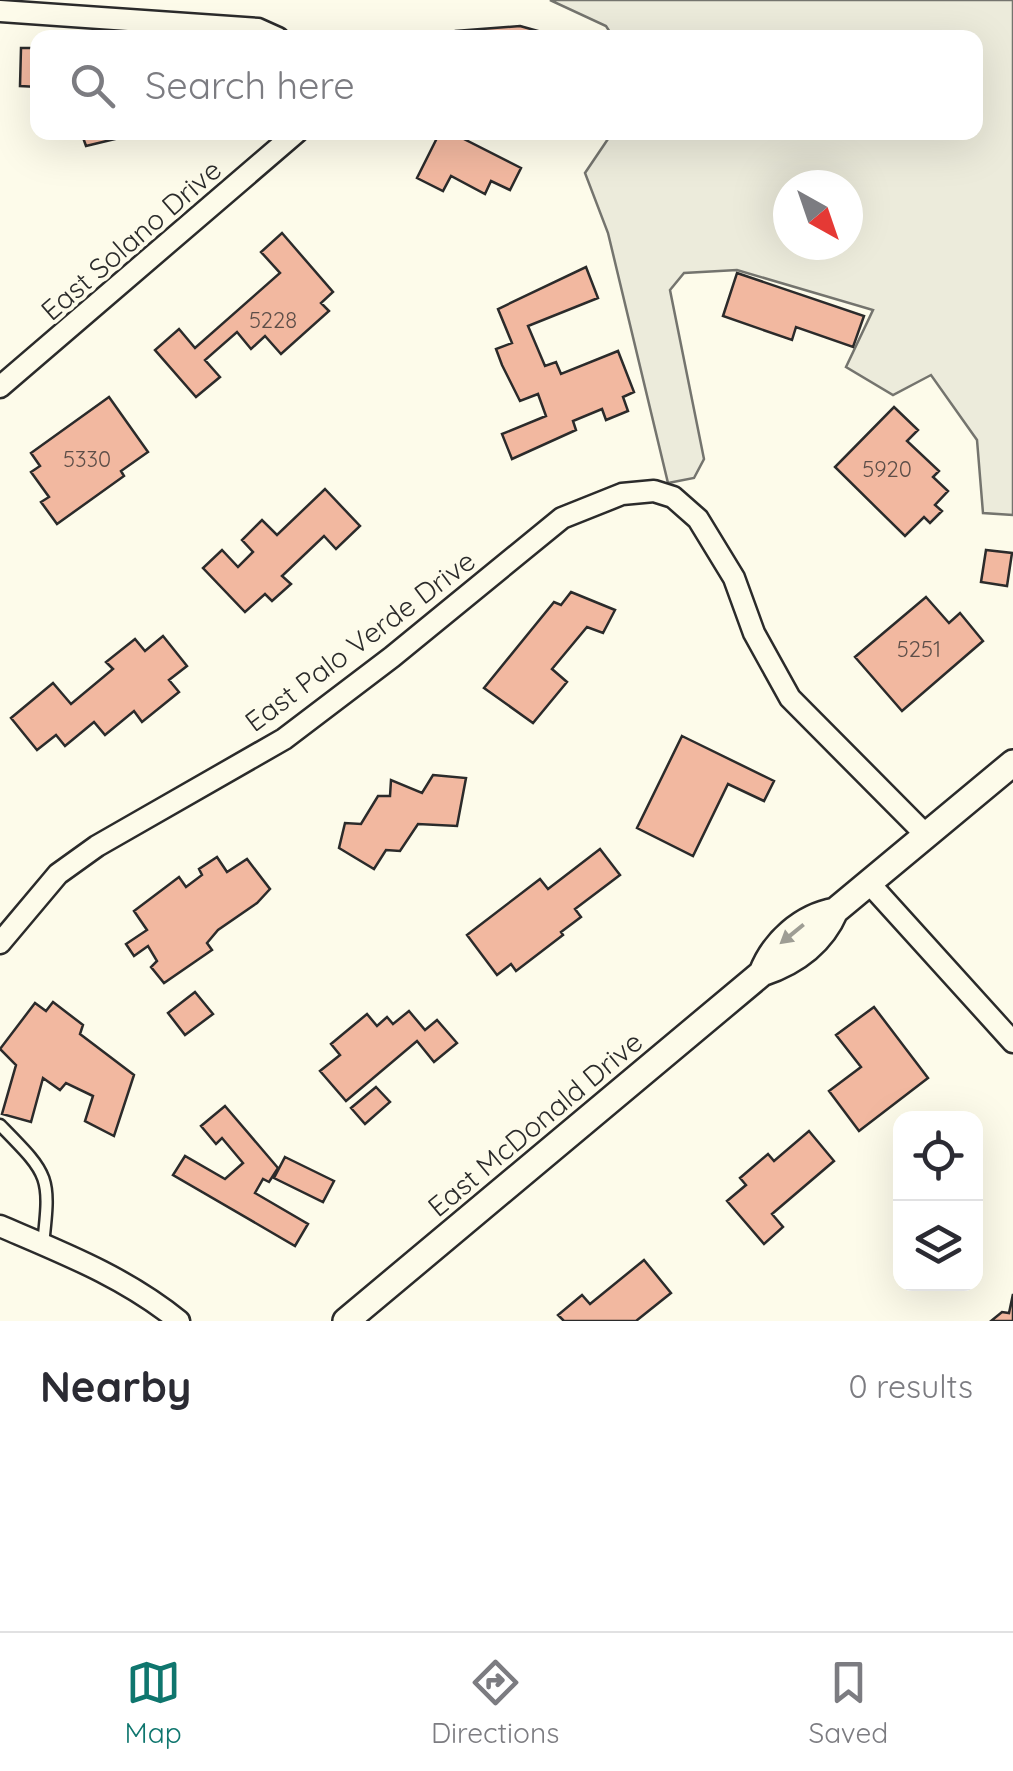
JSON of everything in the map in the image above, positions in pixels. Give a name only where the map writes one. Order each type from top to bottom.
[{"type":"street","points":[[0,11],[231,30]]},
{"type":"street","name":"East Solano Drive","points":[[2,382],[288,140]]},
{"type":"street","name":"East Palo Verde Drive","points":[[0,942],[58,874],[97,846],[284,739],[392,657],[562,518],[622,494],[654,491],[673,498],[698,519],[720,550],[769,665],[790,698],[926,835]]},
{"type":"street","name":"East McDonald Drive","points":[[346,1321],[762,973],[788,964],[826,932],[835,911],[1013,762]]},
{"type":"street","points":[[870,883],[1013,1042]]},
{"type":"street","points":[[0,1226],[146,1294],[179,1321]]},
{"type":"lane","points":[[0,1126],[42,1170],[50,1189],[43,1244]]},
{"type":"shaded area","points":[[550,0],[1013,0],[1013,515],[983,513],[977,440],[931,375],[893,395],[846,367],[873,310],[737,270],[684,273],[670,290],[704,459],[694,478],[668,483],[608,233],[585,173],[607,140],[983,140],[983,30],[609,30]]},
{"type":"building","points":[[520,26],[534,30],[469,30]]},
{"type":"building","points":[[21,48],[30,48],[30,87],[20,86]]},
{"type":"building","points":[[84,140],[111,140],[86,146]]},
{"type":"building","points":[[436,140],[466,140],[521,168],[510,190],[491,181],[485,194],[451,176],[443,191],[417,178]]},
{"type":"building","points":[[282,233],[333,292],[321,303],[329,311],[281,354],[265,336],[251,349],[237,332],[205,360],[220,377],[196,397],[155,350],[179,329],[195,348],[280,273],[261,252]]},
{"type":"building","points":[[586,267],[598,298],[528,326],[545,366],[556,362],[561,374],[618,351],[634,392],[623,397],[628,411],[606,420],[602,409],[573,421],[576,430],[512,459],[502,434],[546,416],[538,394],[520,401],[502,365],[496,349],[512,343],[498,309]]},
{"type":"building","points":[[737,273],[864,316],[853,347],[796,327],[792,340],[723,316]]},
{"type":"building","points":[[109,397],[148,452],[121,471],[124,476],[57,524],[41,502],[49,497],[31,472],[40,466],[31,453]]},
{"type":"building","points":[[894,407],[918,430],[907,441],[939,471],[933,477],[948,491],[935,505],[942,511],[930,523],[924,517],[905,536],[835,467]]},
{"type":"building","points":[[325,489],[360,526],[336,549],[324,536],[282,576],[291,584],[272,601],[265,594],[245,612],[203,568],[222,550],[238,567],[253,552],[242,540],[262,520],[277,535]]},
{"type":"building","points":[[986,550],[1012,553],[1007,586],[981,582]]},
{"type":"building","points":[[571,592],[615,610],[603,633],[587,627],[552,669],[567,682],[533,723],[484,688],[554,602],[561,605]]},
{"type":"building","points":[[926,597],[949,623],[960,613],[983,641],[902,711],[855,657]]},
{"type":"building","points":[[163,636],[187,666],[169,680],[179,692],[142,722],[134,711],[105,735],[94,722],[65,746],[56,735],[37,750],[11,718],[53,683],[71,704],[113,669],[106,662],[135,639],[145,651]]},
{"type":"building","points":[[682,736],[774,781],[764,801],[728,784],[693,856],[637,828]]},
{"type":"building","points":[[433,775],[466,778],[457,826],[418,824],[400,851],[386,850],[374,869],[339,848],[345,823],[361,824],[378,796],[390,796],[391,780],[422,793]]},
{"type":"building","points":[[600,849],[620,875],[575,909],[581,917],[561,932],[563,935],[516,971],[511,964],[497,975],[467,935],[540,879],[548,889]]},
{"type":"building","points":[[217,857],[227,872],[247,859],[270,889],[218,930],[207,943],[212,950],[164,983],[151,967],[157,961],[148,946],[134,956],[126,944],[147,930],[134,911],[179,877],[186,887],[202,875],[199,869]]},
{"type":"building","points":[[195,992],[213,1014],[185,1035],[168,1013]]},
{"type":"building","points":[[53,1002],[83,1025],[80,1034],[134,1075],[114,1136],[85,1121],[93,1096],[66,1083],[60,1090],[43,1078],[31,1122],[2,1114],[16,1065],[0,1049],[35,1003],[46,1011]]},
{"type":"building","points":[[874,1007],[928,1078],[859,1131],[829,1091],[861,1067],[836,1035]]},
{"type":"building","points":[[409,1011],[425,1030],[437,1020],[457,1043],[434,1062],[417,1041],[346,1101],[320,1071],[340,1055],[331,1044],[367,1014],[377,1026],[387,1017],[393,1024]]},
{"type":"building","points":[[376,1087],[390,1102],[365,1124],[351,1108]]},
{"type":"building","points":[[225,1106],[278,1168],[269,1182],[263,1179],[255,1193],[308,1224],[295,1246],[173,1175],[185,1156],[225,1179],[243,1163],[222,1138],[216,1144],[201,1126]]},
{"type":"building","points":[[809,1131],[834,1161],[772,1214],[783,1227],[764,1244],[727,1201],[746,1185],[740,1178],[768,1154],[774,1161]]},
{"type":"building","points":[[285,1157],[334,1181],[323,1202],[274,1178]]},
{"type":"building","points":[[644,1260],[671,1293],[636,1321],[564,1321],[558,1315],[582,1295],[590,1304]]},
{"type":"building","points":[[1013,1294],[1013,1321],[991,1321],[1002,1312],[1009,1313]]}]
